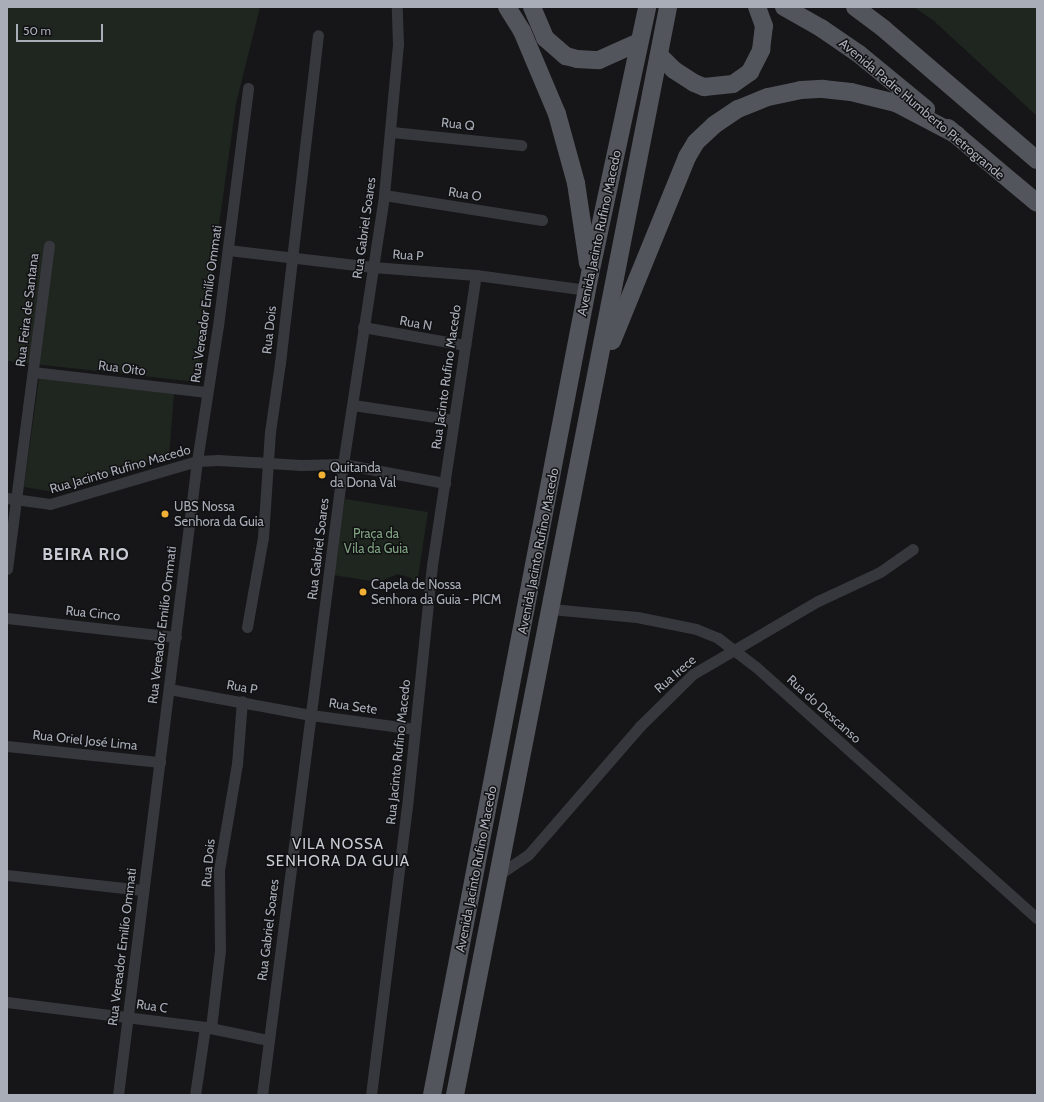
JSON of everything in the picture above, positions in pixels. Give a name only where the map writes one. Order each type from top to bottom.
[{"type":"main road","points":[[507,7],[543,77],[569,152],[588,282]]},
{"type":"main road","points":[[532,7],[545,38],[566,56],[576,59],[599,60],[639,42]]},
{"type":"main road","name":"Avenida Jacinto Rufino Macedo","points":[[432,1095],[550,487],[588,282],[647,7]]},
{"type":"main road","name":"Avenida Jacinto Rufino Macedo","points":[[455,1095],[668,7]]},
{"type":"main road","points":[[659,55],[685,79],[704,87],[717,87],[737,82],[750,72],[761,50],[764,26],[757,7]]},
{"type":"main road","name":"Avenida Padre Humberto Pietrogrande","points":[[784,7],[821,28],[859,54],[957,135],[1006,179],[1037,203]]},
{"type":"main road","points":[[855,7],[884,29],[1037,160]]},
{"type":"main road","points":[[596,379],[688,157],[696,142],[714,125],[738,109],[768,97],[823,89],[851,92],[896,103],[957,135]]},
{"type":"main road","points":[[1006,179],[1037,192]]},
{"type":"main road","points":[[550,487],[560,476],[566,476],[561,513],[561,556]]},
{"type":"main road","points":[[522,632],[514,713],[521,716],[532,706]]},
{"type":"street","name":"Rua Gabriel Soares","points":[[262,1095],[343,464],[384,195],[392,132],[399,33],[397,7]]},
{"type":"street","name":"Rua Dois","points":[[247,627],[263,537],[267,462],[318,35]]},
{"type":"street","name":"Rua Vereador Emilío Ommati","points":[[118,1095],[142,890],[176,637],[196,461],[228,250],[248,88]]},
{"type":"street","name":"Rua Q","points":[[392,132],[521,145]]},
{"type":"street","name":"Rua O","points":[[384,195],[542,220]]},
{"type":"street","name":"Rua Feira de Santana","points":[[7,569],[12,498],[33,372],[49,246]]},
{"type":"street","name":"Rua P","points":[[228,250],[373,267],[588,282]]},
{"type":"street","name":"Rua Jacinto Rufino Macedo","points":[[371,1095],[415,729],[428,595],[464,345],[476,275]]},
{"type":"street","name":"Rua N","points":[[363,327],[464,345]]},
{"type":"street","name":"Rua Oito","points":[[33,372],[207,392]]},
{"type":"street","points":[[353,405],[454,420]]},
{"type":"street","name":"Rua Jacinto Rufino Macedo","points":[[12,498],[50,504],[196,461],[343,464],[445,483]]},
{"type":"street","name":"Rua Irece","points":[[498,875],[528,855],[640,726],[698,670],[854,582],[880,572],[913,549]]},
{"type":"street","name":"Rua do Descanso","points":[[551,609],[637,617],[682,625],[718,638],[734,649],[1037,918]]},
{"type":"street","name":"Rua Cinco","points":[[7,618],[176,637]]},
{"type":"street","name":"Rua P","points":[[169,689],[242,701],[311,715]]},
{"type":"street","name":"Rua Dois","points":[[195,1095],[208,1028],[220,950],[219,870],[236,764],[242,701]]},
{"type":"street","name":"Rua Sete","points":[[311,715],[415,729]]},
{"type":"street","name":"Rua Oriel José Lima","points":[[7,746],[160,762]]},
{"type":"street","points":[[7,875],[142,890]]},
{"type":"street","name":"Rua C","points":[[7,1002],[208,1028],[268,1040]]},
{"type":"green space","points":[[7,7],[260,7],[236,104],[197,382],[7,361]]},
{"type":"green space","points":[[914,7],[1037,7],[1037,116],[934,21]]},
{"type":"green space","points":[[39,378],[174,394],[169,456],[54,492],[24,487]]},
{"type":"green space","name":"Praça da Vila da Guia","points":[[345,499],[428,512],[417,584],[411,578],[398,574],[378,582],[333,575]]},
{"type":"place","name":"Quitanda da Dona Val","points":[[322,475]]},
{"type":"place","name":"UBS Nossa Senhora da Guia","points":[[165,514]]},
{"type":"place","name":"Capela de Nossa Senhora da Guia - PICM","points":[[363,592]]},
{"type":"district","name":"BEIRA RIO","points":[[86,555]]},
{"type":"district","name":"VILA NOSSA SENHORA DA GUIA","points":[[338,852]]}]
